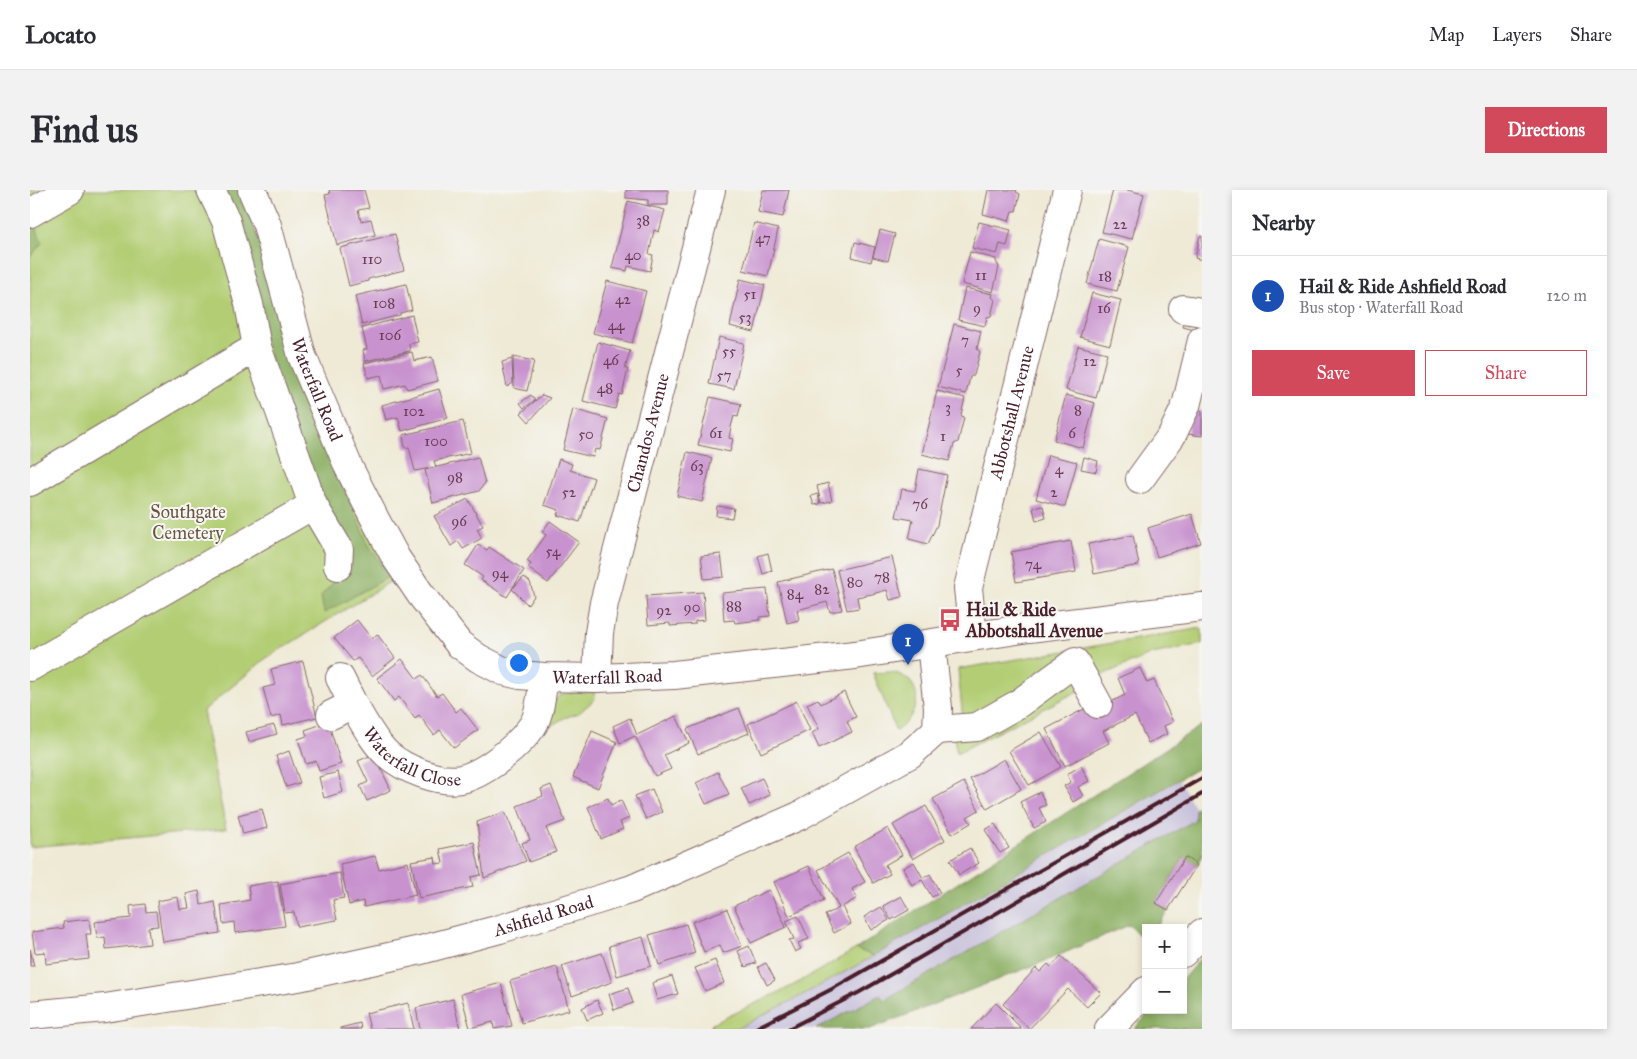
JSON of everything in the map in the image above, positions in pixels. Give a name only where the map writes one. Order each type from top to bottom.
[{"type":"street","points":[[30,214],[70,190]]},
{"type":"street","points":[[211,190],[226,222],[249,304],[257,347],[313,505],[339,549],[338,566]]},
{"type":"street","name":"Waterfall Road","points":[[252,190],[267,225],[302,356],[350,468],[377,523],[396,558],[421,595],[459,644],[478,658],[504,671],[520,675],[544,677],[597,678],[674,674],[855,655],[1028,628],[1202,607]]},
{"type":"street","name":"Chandos Avenue","points":[[597,678],[599,633],[604,603],[711,190]]},
{"type":"street","name":"Abbotshall Avenue","points":[[974,636],[968,588],[1067,190]]},
{"type":"street","points":[[1140,479],[1172,435],[1186,406],[1202,340]]},
{"type":"street","points":[[30,482],[257,347]]},
{"type":"street","points":[[30,667],[313,505]]},
{"type":"street","points":[[931,644],[938,708],[937,730],[976,726],[1018,704],[1075,662],[1098,704]]},
{"type":"street","name":"Waterfall Close","points":[[340,678],[342,710],[368,730],[388,754],[410,769],[436,778],[461,779],[490,766],[511,750],[534,724],[544,677]]},
{"type":"street","name":"Ashfield Road","points":[[30,1015],[106,1008],[298,978],[420,950],[500,929],[632,889],[799,816],[910,754],[937,730]]},
{"type":"street","points":[[1187,949],[1202,933]]},
{"type":"street","points":[[1109,1029],[1142,995]]},
{"type":"shaded area","points":[[1179,780],[1195,808],[1195,820],[883,1000],[880,995],[816,1029],[736,1029],[874,956]]},
{"type":"green space","name":"Southgate Cemetery","points":[[30,190],[237,190],[359,516],[393,580],[265,659],[203,711],[226,829],[30,847]]},
{"type":"green space","points":[[217,190],[239,190],[247,206],[335,468],[368,544],[390,576],[324,613],[321,596],[340,575]]},
{"type":"green space","points":[[30,210],[42,243],[30,257]]},
{"type":"green space","points":[[1202,628],[1202,644],[1152,654],[1090,680],[1076,657],[963,721],[958,669]]},
{"type":"green space","points":[[1072,667],[1082,689],[957,753],[953,733]]},
{"type":"green space","points":[[890,672],[899,674],[912,683],[916,697],[913,712],[907,721],[896,731],[873,673]]},
{"type":"green space","points":[[594,692],[595,699],[579,713],[564,718],[545,729],[552,707],[559,696],[571,693]]},
{"type":"green space","points":[[1202,725],[1202,766],[874,956],[856,949]]},
{"type":"green space","points":[[1202,804],[1202,855],[1197,865],[1184,857],[1156,903],[1168,910],[1159,924],[1142,924],[1142,938],[1129,925],[1048,960],[870,1029],[816,1029],[880,995],[884,1000],[1195,820],[1195,808]]},
{"type":"green space","points":[[856,949],[874,956],[738,1028],[710,1029],[712,1024],[792,986]]},
{"type":"green space","points":[[1202,956],[1202,1029],[1134,1029],[1148,1014],[1187,1014],[1187,974]]},
{"type":"building","points":[[329,190],[364,190],[369,208],[358,210],[361,221],[371,219],[375,235],[337,245],[325,195],[330,194]]},
{"type":"building","points":[[626,190],[668,190],[668,205],[648,205],[648,200],[626,198]]},
{"type":"building","points":[[763,190],[789,190],[783,217],[758,212]]},
{"type":"building","points":[[988,190],[1017,190],[1016,192],[1020,194],[1016,211],[1012,211],[1009,221],[983,214]]},
{"type":"building","points":[[1113,190],[1127,190],[1144,194],[1132,239],[1102,232]]},
{"type":"building","points":[[628,201],[665,210],[659,232],[654,230],[649,254],[653,255],[650,271],[628,266],[627,271],[612,268]]},
{"type":"building","points":[[979,222],[1011,230],[1007,246],[1000,244],[997,254],[972,248]]},
{"type":"building","points":[[754,223],[778,229],[768,276],[743,270]]},
{"type":"building","points":[[880,230],[895,234],[888,261],[873,257]]},
{"type":"building","points":[[395,234],[404,270],[349,286],[340,248]]},
{"type":"building","points":[[1200,236],[1202,236],[1202,260],[1195,258]]},
{"type":"building","points":[[1099,239],[1129,247],[1117,291],[1087,284]]},
{"type":"building","points":[[855,242],[875,247],[871,262],[852,257]]},
{"type":"building","points":[[970,252],[996,259],[999,267],[993,292],[962,284]]},
{"type":"building","points":[[740,279],[765,285],[754,332],[730,326]]},
{"type":"building","points":[[607,281],[646,291],[632,343],[593,333]]},
{"type":"building","points":[[406,284],[412,310],[362,325],[355,296]]},
{"type":"building","points":[[965,288],[993,294],[992,297],[995,300],[991,316],[987,317],[985,326],[958,320]]},
{"type":"building","points":[[1092,293],[1121,300],[1110,345],[1080,337]]},
{"type":"building","points":[[1186,313],[1201,316],[1198,331],[1183,327]]},
{"type":"building","points":[[412,315],[418,342],[409,344],[410,351],[365,361],[363,350],[367,349],[362,328]]},
{"type":"building","points":[[954,324],[981,331],[977,349],[980,352],[974,375],[970,377],[966,394],[938,387]]},
{"type":"building","points":[[719,337],[744,343],[734,389],[709,384]]},
{"type":"building","points":[[598,342],[630,351],[625,369],[628,369],[622,395],[619,394],[615,409],[583,401]]},
{"type":"building","points":[[1078,346],[1107,353],[1096,398],[1066,390]]},
{"type":"building","points":[[412,352],[414,361],[432,357],[438,381],[407,389],[405,384],[384,389],[381,375],[368,378],[364,363]]},
{"type":"building","points":[[513,357],[534,361],[527,391],[514,388]]},
{"type":"building","points":[[512,359],[513,383],[507,387],[502,362]]},
{"type":"building","points":[[439,389],[448,418],[402,431],[398,417],[386,420],[382,405]]},
{"type":"building","points":[[937,391],[965,398],[961,415],[964,418],[958,442],[954,444],[949,461],[922,454]]},
{"type":"building","points":[[531,395],[535,400],[524,408],[520,403]]},
{"type":"building","points":[[542,395],[550,398],[529,422],[521,413]]},
{"type":"building","points":[[1066,395],[1095,403],[1083,448],[1054,440]]},
{"type":"building","points":[[710,397],[741,404],[738,417],[734,416],[731,427],[729,438],[733,439],[730,452],[698,445]]},
{"type":"building","points":[[573,409],[608,419],[600,450],[595,449],[593,457],[563,450]]},
{"type":"building","points":[[1191,410],[1202,411],[1202,436],[1188,434]]},
{"type":"building","points":[[463,421],[471,453],[434,461],[436,467],[415,471],[409,447],[405,448],[403,435]]},
{"type":"building","points":[[687,452],[712,458],[702,502],[677,496]]},
{"type":"building","points":[[1048,455],[1077,462],[1065,507],[1036,499]]},
{"type":"building","points":[[478,457],[485,483],[479,491],[433,503],[425,470]]},
{"type":"building","points":[[1084,457],[1098,461],[1096,472],[1081,469]]},
{"type":"building","points":[[559,459],[572,464],[570,470],[594,478],[580,522],[557,515],[559,510],[544,505]]},
{"type":"building","points":[[919,469],[947,475],[937,525],[928,544],[909,539],[913,520],[896,517],[902,489],[915,491]]},
{"type":"building","points":[[828,483],[832,501],[821,503],[817,486]]},
{"type":"building","points":[[818,494],[820,504],[814,505],[811,496]]},
{"type":"building","points":[[468,499],[483,526],[477,529],[482,538],[463,549],[458,541],[451,546],[434,516]]},
{"type":"building","points":[[717,506],[734,508],[732,518],[716,516]]},
{"type":"building","points":[[1043,506],[1046,518],[1036,521],[1033,508]]},
{"type":"building","points":[[1192,514],[1201,543],[1157,557],[1148,528]]},
{"type":"building","points":[[550,521],[579,542],[548,583],[528,568],[531,564],[527,561],[546,535],[542,532]]},
{"type":"building","points":[[1133,535],[1139,565],[1094,574],[1088,544]]},
{"type":"building","points":[[1071,541],[1076,572],[1016,582],[1011,552]]},
{"type":"building","points":[[478,545],[487,550],[489,547],[524,570],[507,597],[481,580],[483,577],[465,565]]},
{"type":"building","points":[[768,553],[772,571],[763,574],[758,556]]},
{"type":"building","points":[[721,554],[724,577],[704,579],[701,556]]},
{"type":"building","points":[[892,557],[902,597],[890,600],[887,590],[857,597],[859,608],[847,610],[837,570]]},
{"type":"building","points":[[832,569],[842,610],[830,612],[827,602],[797,610],[799,620],[787,623],[778,582]]},
{"type":"building","points":[[524,577],[530,582],[534,596],[528,605],[512,589]]},
{"type":"building","points":[[767,589],[770,616],[760,617],[760,620],[735,623],[734,620],[724,621],[722,593]]},
{"type":"building","points":[[703,592],[705,620],[695,621],[695,624],[670,626],[670,623],[648,625],[646,596]]},
{"type":"building","points":[[357,620],[372,639],[377,634],[395,658],[372,676],[358,658],[353,661],[334,638]]},
{"type":"building","points":[[402,659],[417,679],[422,675],[437,696],[442,693],[456,712],[461,708],[478,730],[454,748],[440,730],[434,735],[419,715],[415,719],[399,697],[394,701],[377,678]]},
{"type":"building","points":[[303,661],[317,717],[283,725],[281,715],[271,718],[263,688],[275,685],[271,669]]},
{"type":"building","points":[[1140,668],[1147,683],[1154,680],[1173,722],[1164,726],[1167,734],[1148,743],[1135,715],[1103,731],[1109,743],[1065,766],[1046,729],[1090,706],[1093,711],[1125,695],[1118,678]]},
{"type":"building","points":[[844,692],[856,717],[847,721],[852,732],[819,748],[812,733],[819,729],[807,704],[818,699],[821,704]]},
{"type":"building","points":[[797,701],[810,730],[761,753],[748,724]]},
{"type":"building","points":[[739,708],[749,733],[698,754],[687,729]]},
{"type":"building","points":[[676,716],[689,743],[664,755],[671,769],[655,776],[635,736],[620,743],[613,726],[630,718],[637,735]]},
{"type":"building","points":[[328,722],[341,764],[319,771],[316,761],[306,764],[298,739],[307,736],[305,730]]},
{"type":"building","points":[[274,725],[277,734],[249,742],[246,732]]},
{"type":"building","points":[[592,731],[617,742],[598,788],[573,777]]},
{"type":"building","points":[[1041,732],[1061,767],[1029,785],[1009,751]]},
{"type":"building","points":[[289,751],[300,783],[286,787],[276,756]]},
{"type":"building","points":[[374,754],[391,790],[367,801],[360,786],[368,782],[358,761]]},
{"type":"building","points":[[1004,759],[1021,789],[987,809],[970,779]]},
{"type":"building","points":[[1081,766],[1089,781],[1078,787],[1083,796],[1073,802],[1064,786],[1071,782],[1067,774]]},
{"type":"building","points":[[338,772],[343,792],[324,798],[319,777]]},
{"type":"building","points":[[718,772],[729,794],[706,804],[696,783]]},
{"type":"building","points":[[762,778],[770,795],[749,805],[741,788]]},
{"type":"building","points":[[964,782],[979,810],[967,817],[971,823],[952,834],[933,799]]},
{"type":"building","points":[[551,785],[565,821],[546,828],[556,852],[529,862],[522,843],[530,840],[517,806],[543,796],[541,789]]},
{"type":"building","points":[[652,789],[662,812],[646,819],[635,796]]},
{"type":"building","points":[[1040,792],[1046,805],[1039,808],[1046,822],[1034,828],[1020,802]]},
{"type":"building","points":[[608,798],[611,805],[621,800],[629,818],[620,822],[623,829],[601,839],[588,807]]},
{"type":"building","points":[[926,806],[945,840],[913,859],[893,825]]},
{"type":"building","points":[[262,809],[267,828],[243,834],[238,815]]},
{"type":"building","points":[[505,812],[526,861],[484,878],[477,822]]},
{"type":"building","points":[[995,824],[1009,848],[1000,853],[985,830]]},
{"type":"building","points":[[888,828],[902,855],[885,865],[890,874],[873,883],[854,847]]},
{"type":"building","points":[[474,842],[481,875],[471,877],[473,887],[419,898],[411,861],[435,857],[436,864],[443,863],[440,849]]},
{"type":"building","points":[[970,848],[979,863],[959,875],[950,860]]},
{"type":"building","points":[[848,853],[865,882],[852,889],[857,898],[842,907],[851,924],[834,933],[825,915],[839,908],[818,870]]},
{"type":"building","points":[[375,856],[379,869],[408,862],[416,895],[364,907],[363,901],[349,905],[340,864]]},
{"type":"building","points":[[1185,857],[1197,865],[1168,910],[1156,903]]},
{"type":"building","points":[[914,862],[923,878],[930,874],[940,893],[932,897],[922,880],[912,885],[903,868]]},
{"type":"building","points":[[809,866],[824,900],[789,916],[774,882]]},
{"type":"building","points":[[340,873],[344,898],[333,900],[337,920],[297,927],[294,912],[285,913],[280,884]]},
{"type":"building","points":[[278,881],[285,926],[235,933],[234,922],[223,924],[221,905],[250,900],[248,886]]},
{"type":"building","points":[[769,890],[786,927],[751,943],[734,906]]},
{"type":"building","points":[[199,891],[201,905],[215,902],[220,933],[163,942],[157,901],[178,897],[180,909],[189,908],[186,894]]},
{"type":"building","points":[[901,896],[909,910],[891,920],[883,906]]},
{"type":"building","points":[[145,904],[146,912],[156,911],[158,926],[148,927],[150,944],[106,949],[105,937],[97,938],[95,922],[131,918],[130,906]]},
{"type":"building","points":[[881,907],[889,920],[871,930],[864,917]]},
{"type":"building","points":[[727,909],[742,946],[723,953],[720,945],[704,952],[692,922]]},
{"type":"building","points":[[798,916],[809,939],[798,943],[801,949],[795,952],[789,940],[794,939],[786,921]]},
{"type":"building","points":[[89,919],[91,934],[86,934],[89,959],[46,964],[45,952],[35,953],[32,932],[64,928],[63,922]]},
{"type":"building","points":[[686,924],[695,953],[659,965],[649,935]]},
{"type":"building","points":[[643,937],[651,966],[617,976],[609,946]]},
{"type":"building","points":[[749,946],[756,963],[745,967],[738,951]]},
{"type":"building","points":[[30,949],[34,966],[30,966]]},
{"type":"building","points":[[602,953],[612,982],[572,996],[562,966]]},
{"type":"building","points":[[1061,956],[1101,993],[1087,1007],[1068,989],[1029,1029],[1003,1004],[1036,968],[1040,972],[1048,964],[1051,967]]},
{"type":"building","points":[[715,960],[724,983],[705,991],[695,968]]},
{"type":"building","points":[[766,963],[775,980],[767,985],[758,967]]},
{"type":"building","points":[[557,967],[569,1010],[522,1023],[510,981]]},
{"type":"building","points":[[672,976],[678,994],[657,1000],[652,983]]},
{"type":"building","points":[[501,983],[512,1026],[494,1029],[493,1022],[470,1028],[461,994]]},
{"type":"building","points":[[628,988],[633,1003],[614,1010],[609,994]]},
{"type":"building","points":[[453,999],[460,1029],[420,1029],[416,1008]]},
{"type":"building","points":[[597,1000],[603,1013],[587,1020],[582,1008]]},
{"type":"building","points":[[408,1003],[414,1029],[370,1029],[366,1013]]},
{"type":"building","points":[[996,1003],[1022,1029],[971,1029]]},
{"type":"building","points":[[360,1023],[361,1029],[340,1029],[340,1028]]},
{"type":"railway","points":[[754,1029],[832,989],[1202,778]]},
{"type":"railway","points":[[788,1029],[858,993],[1202,794]]},
{"type":"place","name":"Hail & Ride Abbotshall Avenue","points":[[950,620]]},
{"type":"place","name":"Hail & Ride Ashfield Road","points":[[908,665]]}]
